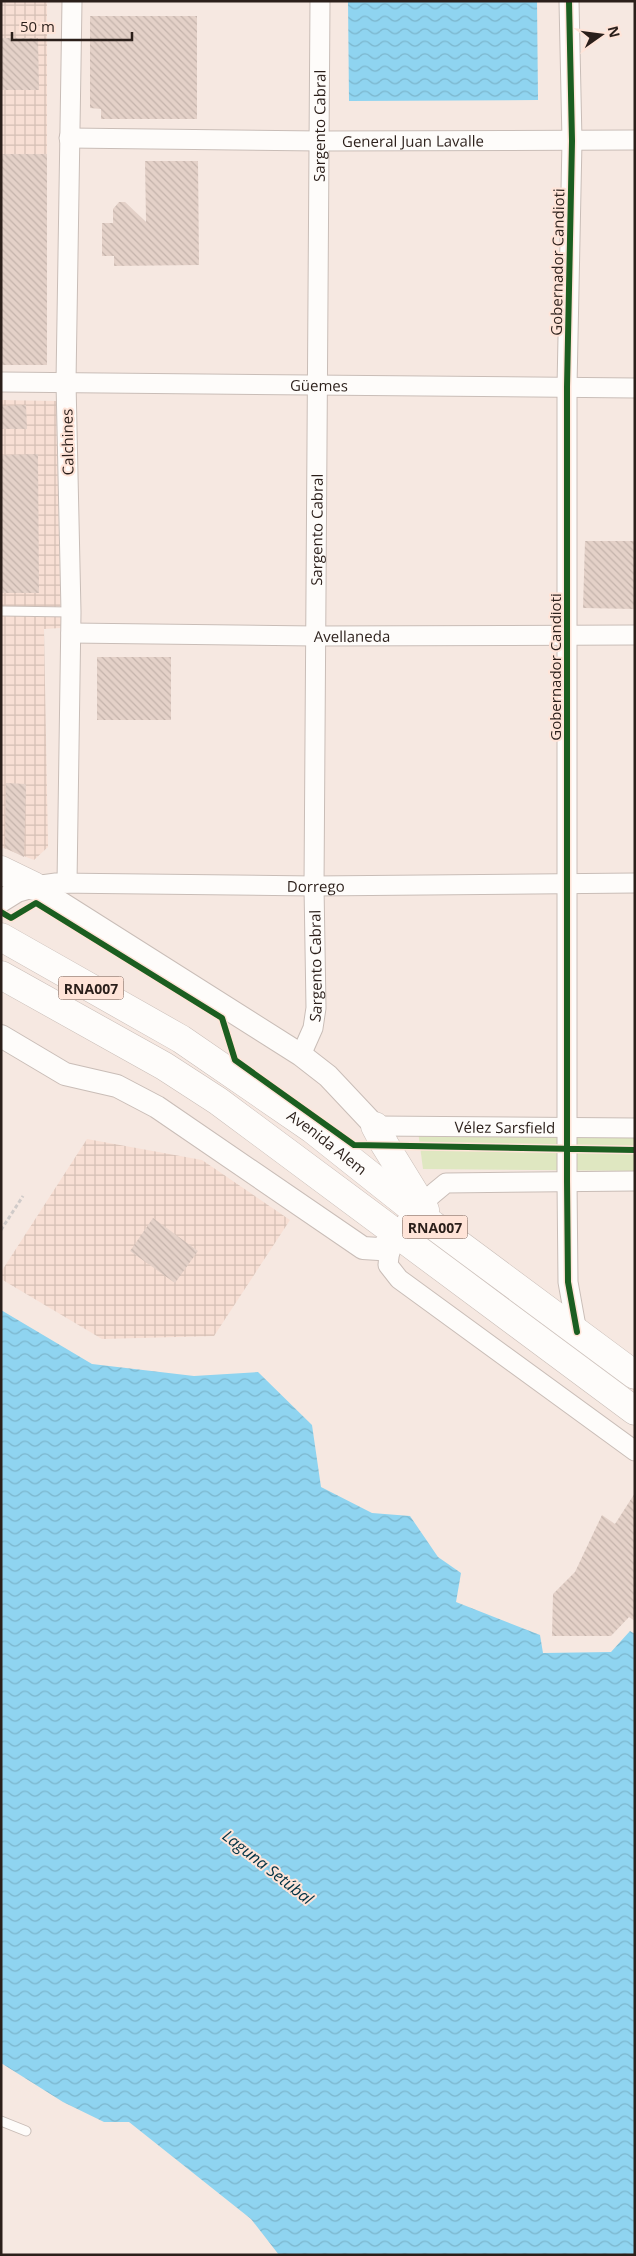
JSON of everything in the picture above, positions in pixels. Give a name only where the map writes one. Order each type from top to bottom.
[{"type":"highway","points":[[1,870],[34,886]]},
{"type":"highway","name":"Avenida Alem","points":[[1,937],[181,1039],[312,1129],[635,1375]]},
{"type":"highway","name":"Avenida Alem","points":[[1,975],[164,1066],[218,1101],[395,1238],[635,1411]]},
{"type":"highway","points":[[375,1126],[423,1213]]},
{"type":"street","name":"Calchines","points":[[67,883],[71,612],[66,382],[72,1]]},
{"type":"street","name":"Sargento Cabral","points":[[301,1055],[313,1028],[316,1008],[314,886],[320,1]]},
{"type":"street","name":"Gobernador Candioti","points":[[569,1],[572,141],[567,387],[568,1127],[566,1181],[568,1282],[577,1332]]},
{"type":"street","name":"General Juan Lavalle","points":[[70,138],[320,141],[635,140]]},
{"type":"street","name":"Güemes","points":[[1,382],[635,388]]},
{"type":"street","name":"Avellaneda","points":[[71,632],[315,636],[635,636]]},
{"type":"street","name":"Dorrego","points":[[1,901],[17,891],[34,886],[67,883],[314,886],[635,883]]},
{"type":"street","points":[[34,886],[301,1055],[328,1076],[375,1126]]},
{"type":"street","points":[[1,1036],[65,1074],[117,1086],[157,1107],[363,1248],[379,1249],[395,1238],[423,1213],[446,1182],[635,1181]]},
{"type":"street","name":"Vélez Sarsfield","points":[[375,1126],[635,1128]]},
{"type":"street","points":[[395,1238],[388,1265],[399,1279],[635,1451]]},
{"type":"lane","points":[[1,611],[71,612]]},
{"type":"lane","points":[[1,2121],[26,2131]]},
{"type":"path","points":[[1,1230],[23,1196]]},
{"type":"shaded area","points":[[1,1],[47,1],[47,365],[1,365]]},
{"type":"shaded area","points":[[1,400],[56,401],[61,628],[44,629],[48,847],[34,860],[1,847]]},
{"type":"shaded area","points":[[87,1139],[202,1160],[290,1220],[214,1336],[102,1339],[1,1279],[1,1272]]},
{"type":"green space","points":[[418,1131],[635,1134],[635,1171],[423,1169]]},
{"type":"water","points":[[348,1],[537,1],[538,100],[349,101]]},
{"type":"water","name":"Laguna Setúbal","points":[[1,1310],[92,1364],[194,1376],[258,1372],[312,1425],[321,1487],[372,1513],[410,1516],[438,1557],[461,1573],[456,1602],[540,1635],[543,1653],[611,1652],[630,1631],[635,1634],[635,2255],[279,2255],[251,2219],[129,2122],[104,2122],[63,2102],[1,2063]]},
{"type":"building","points":[[90,16],[197,16],[197,119],[101,119],[101,109],[90,108]]},
{"type":"building","points":[[1,38],[38,38],[39,90],[1,90]]},
{"type":"building","points":[[1,154],[47,154],[47,365],[1,365]]},
{"type":"building","points":[[145,161],[198,161],[199,265],[114,266],[114,256],[102,256],[102,223],[113,223],[113,209],[119,202],[125,202],[146,222]]},
{"type":"building","points":[[26,405],[27,429],[1,429],[1,406]]},
{"type":"building","points":[[38,454],[39,593],[1,593],[1,455]]},
{"type":"building","points":[[585,541],[635,541],[635,609],[583,608]]},
{"type":"building","points":[[97,657],[171,657],[171,720],[97,720]]},
{"type":"building","points":[[6,783],[26,784],[24,857],[5,848]]},
{"type":"building","points":[[153,1218],[198,1251],[175,1283],[130,1251]]},
{"type":"building","points":[[635,1493],[635,1621],[629,1617],[611,1636],[552,1636],[553,1594],[575,1572],[602,1515],[615,1524]]},
{"type":"cycle path","points":[[569,1],[572,141],[567,387],[567,1181],[568,1282],[577,1332]]},
{"type":"cycle path","points":[[1,912],[11,918],[36,903],[222,1018],[235,1060],[354,1145],[635,1150]]}]
